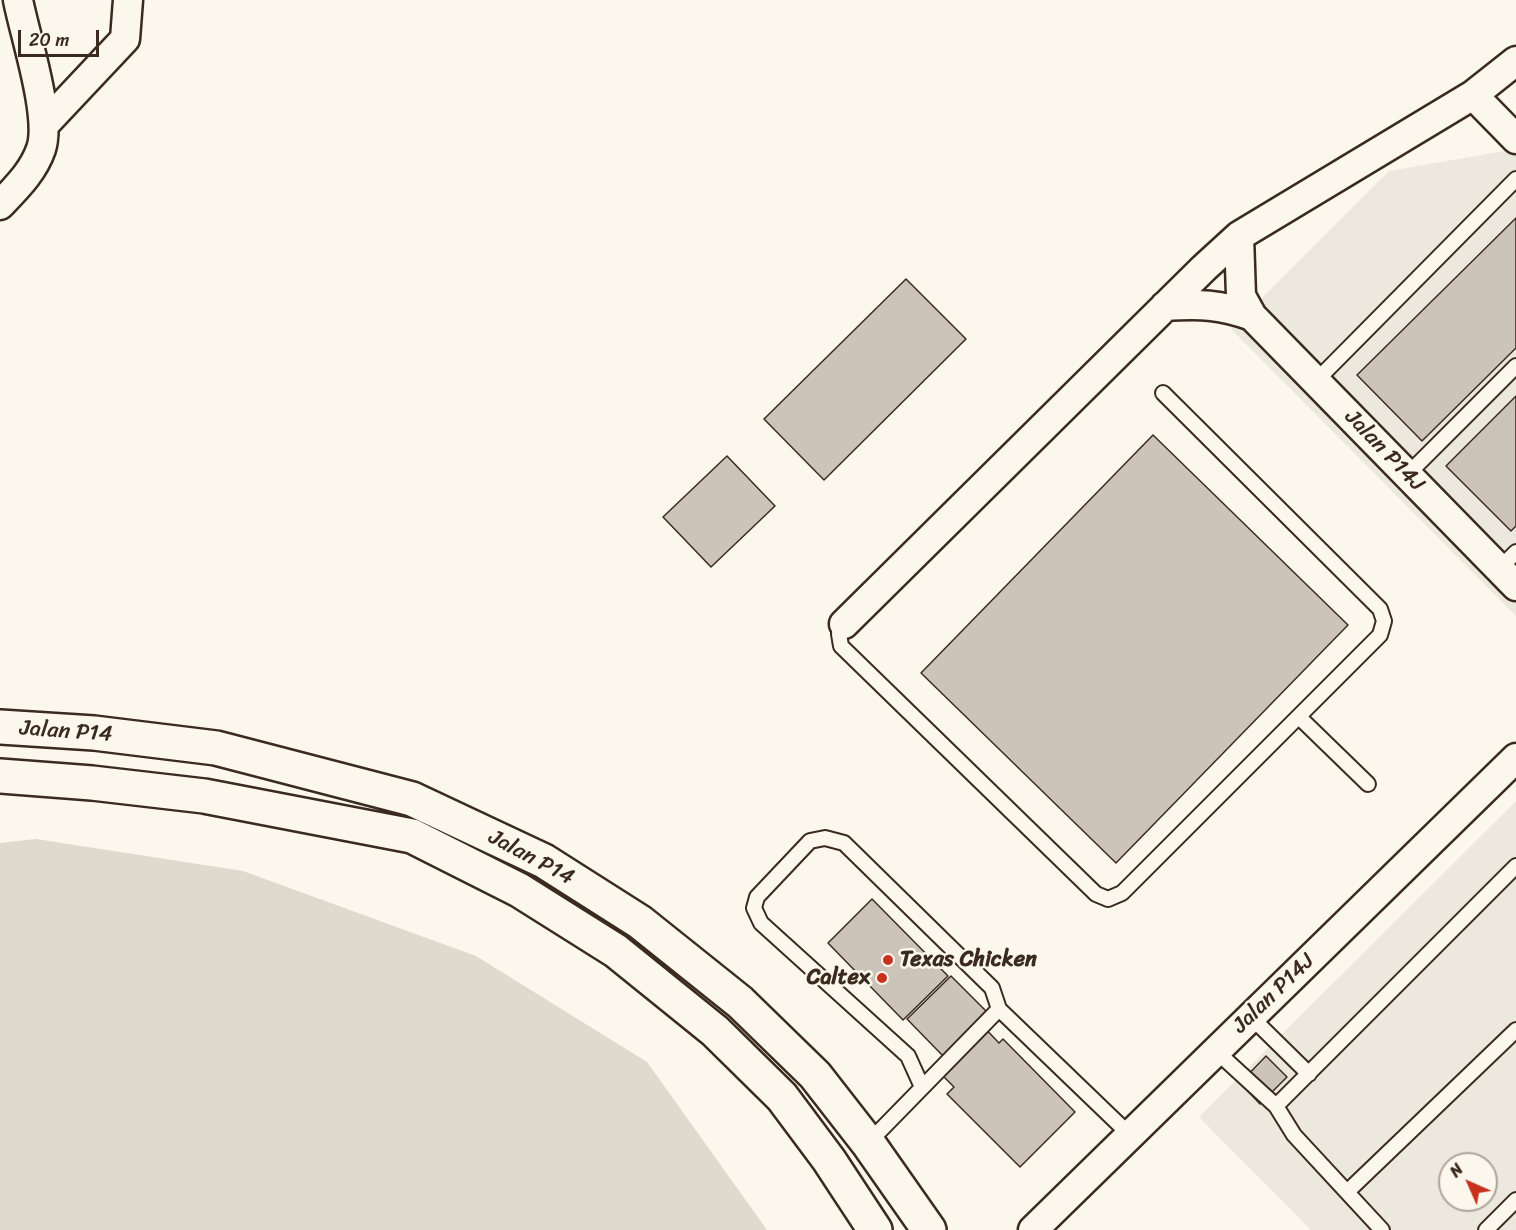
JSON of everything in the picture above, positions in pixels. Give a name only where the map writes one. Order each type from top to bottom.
[{"type":"main road","points":[[0,717],[94,733]]},
{"type":"main road","name":"Jalan P14","points":[[0,727],[94,733],[216,748],[412,799],[544,861],[640,922],[740,1002],[815,1076],[868,1143],[929,1230]]},
{"type":"main road","name":"Jalan P14","points":[[0,776],[92,783],[204,796],[412,836],[519,890],[616,951],[715,1031],[782,1097],[829,1160],[875,1230]]},
{"type":"street","points":[[0,205],[31,171],[41,148],[45,124],[18,0]]},
{"type":"street","points":[[45,124],[125,39],[128,0]]},
{"type":"street","points":[[844,624],[1165,306],[1239,236],[1473,95],[1516,61]]},
{"type":"street","points":[[1473,95],[1516,139]]},
{"type":"street","name":"Jalan P14J","points":[[1239,236],[1241,296],[1252,316],[1407,475],[1510,569]]},
{"type":"street","name":"Jalan P14J","points":[[1165,306],[1200,304],[1225,306],[1252,316]]},
{"type":"street","name":"Jalan P14J","points":[[1033,1230],[1516,758]]},
{"type":"lane","points":[[1316,381],[1516,179]]},
{"type":"lane","points":[[1407,475],[1516,366]]},
{"type":"lane","points":[[844,624],[839,634],[841,646],[1096,894],[1108,899],[1122,893],[1380,634],[1384,621],[1380,609],[1163,393]]},
{"type":"lane","points":[[1299,717],[1368,784]]},
{"type":"lane","points":[[922,1087],[908,1056],[761,923],[754,908],[757,897],[810,841],[825,838],[844,843],[992,988],[999,1009],[1130,1135]]},
{"type":"lane","points":[[1276,1106],[1516,866]]},
{"type":"lane","points":[[868,1143],[999,1009]]},
{"type":"lane","points":[[1251,1017],[1309,1074]]},
{"type":"lane","points":[[1347,1192],[1516,1030]]},
{"type":"lane","points":[[1216,1051],[1276,1106],[1294,1134],[1382,1230]]},
{"type":"lane","points":[[1486,1230],[1516,1200]]},
{"type":"shaded area","points":[[1516,149],[1516,616],[1231,329],[1389,171]]},
{"type":"shaded area","points":[[1516,801],[1516,1230],[1311,1230],[1199,1117]]},
{"type":"shaded area","points":[[36,839],[243,871],[476,956],[647,1062],[767,1230],[0,1230],[0,843]]},
{"type":"building","points":[[1516,218],[1516,348],[1422,441],[1357,375]]},
{"type":"building","points":[[906,279],[966,339],[824,480],[764,419]]},
{"type":"building","points":[[1516,396],[1516,526],[1511,531],[1446,466]]},
{"type":"building","points":[[1153,435],[1348,625],[1116,863],[921,673]]},
{"type":"building","points":[[727,456],[775,506],[711,567],[663,517]]},
{"type":"building","name":"Texas Chicken","points":[[872,899],[948,976],[903,1020],[828,943]]},
{"type":"building","points":[[951,976],[988,1013],[944,1057],[907,1019]]},
{"type":"building","points":[[979,1022],[999,1043],[1003,1039],[1075,1112],[1020,1167],[947,1094],[954,1087],[934,1067]]},
{"type":"building","points":[[1266,1056],[1287,1077],[1260,1104],[1240,1083]]},
{"type":"place","name":"Texas Chicken","points":[[888,960]]},
{"type":"place","name":"Caltex","points":[[882,978]]}]
